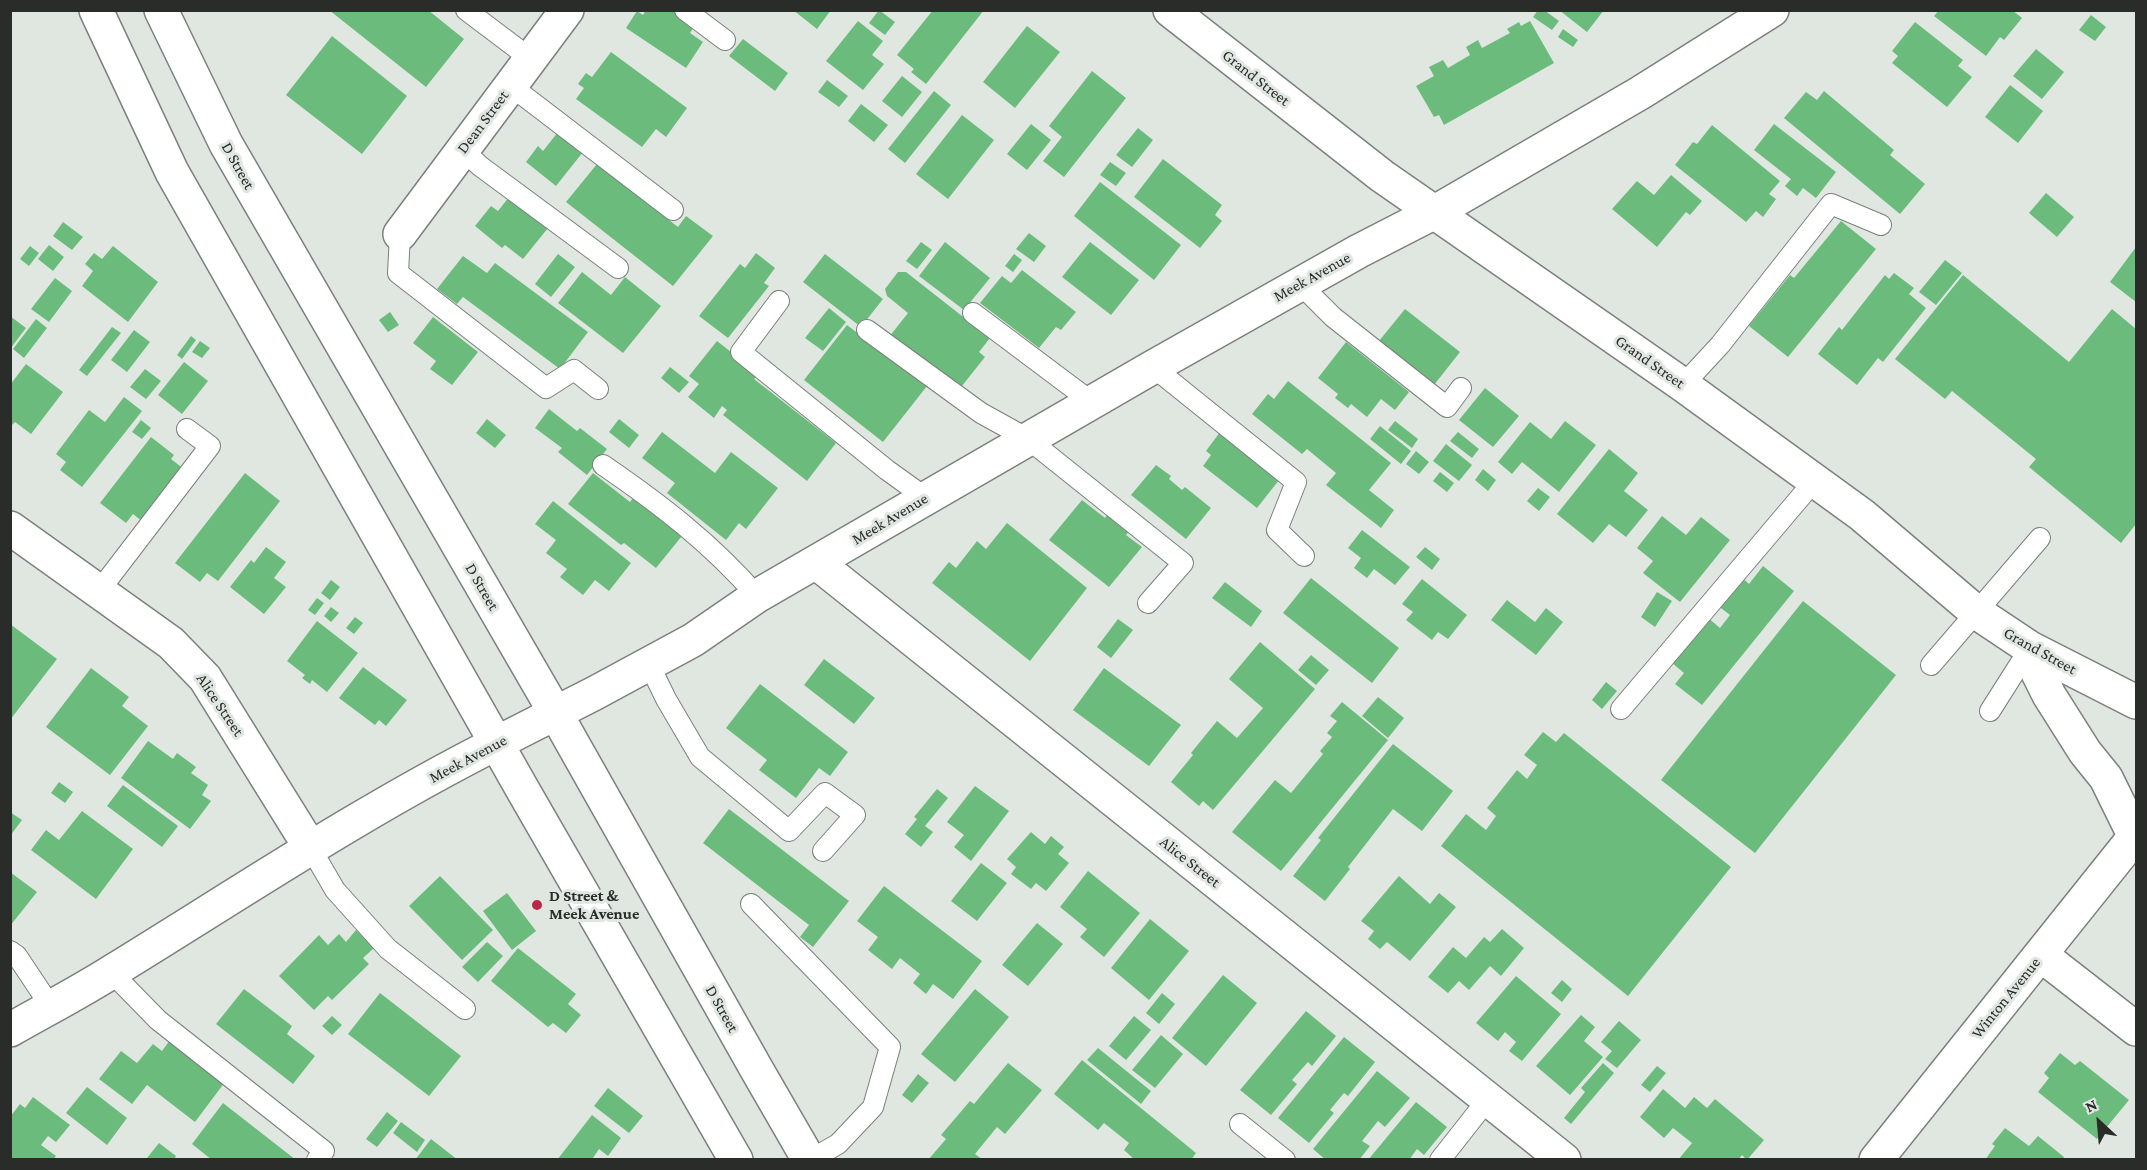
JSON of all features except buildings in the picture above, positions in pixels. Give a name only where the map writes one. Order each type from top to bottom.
[{"type":"street","points":[[96,10],[172,172],[736,1160]]},
{"type":"street","name":"D Street","points":[[161,10],[225,144],[556,714],[810,1160]]},
{"type":"street","name":"Dean Street","points":[[400,234],[567,10]]},
{"type":"street","name":"Grand Street","points":[[1170,10],[1382,176],[1683,385],[1862,514],[1976,612],[2030,648],[2136,702]]},
{"type":"street","name":"Meek Avenue","points":[[10,1030],[111,972],[310,847],[446,769],[556,714],[693,640],[757,596],[1153,367],[1359,251],[1435,212],[1640,93],[1772,10]]},
{"type":"street","name":"Alice Street","points":[[10,528],[171,642],[205,678],[310,847]]},
{"type":"street","name":"Alice Street","points":[[817,563],[1564,1160]]},
{"type":"street","points":[[2030,648],[2038,673],[2049,695],[2085,752],[2106,778],[2132,849]]},
{"type":"street","name":"Winton Avenue","points":[[1876,1160],[2041,955],[2132,849]]},
{"type":"street","points":[[2041,955],[2136,1029]]},
{"type":"lane","points":[[466,10],[531,59]]},
{"type":"lane","points":[[685,10],[725,40]]},
{"type":"lane","points":[[511,86],[673,210]]},
{"type":"lane","points":[[463,150],[480,166],[618,268]]},
{"type":"lane","points":[[1683,385],[1720,345],[1831,204],[1881,225]]},
{"type":"lane","points":[[400,234],[398,273],[546,388],[574,370],[598,389]]},
{"type":"lane","points":[[1300,284],[1333,317],[1447,407],[1461,388]]},
{"type":"lane","points":[[779,301],[741,352],[887,470],[926,498]]},
{"type":"lane","points":[[973,314],[1093,403]]},
{"type":"lane","points":[[867,330],[981,413],[1028,439],[1183,562],[1148,603]]},
{"type":"lane","points":[[1153,367],[1296,482],[1277,530],[1304,556]]},
{"type":"lane","points":[[99,591],[210,446],[187,429]]},
{"type":"lane","points":[[603,465],[693,531],[731,566],[757,596]]},
{"type":"lane","points":[[1621,710],[1815,480]]},
{"type":"lane","points":[[1931,665],[2040,538]]},
{"type":"lane","points":[[1990,711],[2030,648]]},
{"type":"lane","points":[[649,664],[666,699],[700,757],[789,831],[825,793],[855,815],[823,851]]},
{"type":"lane","points":[[310,847],[335,890],[388,949],[465,1008]]},
{"type":"lane","points":[[751,904],[890,1047],[873,1107],[838,1144],[810,1160]]},
{"type":"lane","points":[[10,951],[16,956],[51,1007]]},
{"type":"lane","points":[[111,972],[158,1020],[324,1151],[317,1160]]},
{"type":"lane","points":[[1440,1160],[1488,1099]]},
{"type":"lane","points":[[1240,1124],[1285,1160]]},
{"type":"place","name":"D Street & Meek Avenue","points":[[537,905]]}]
